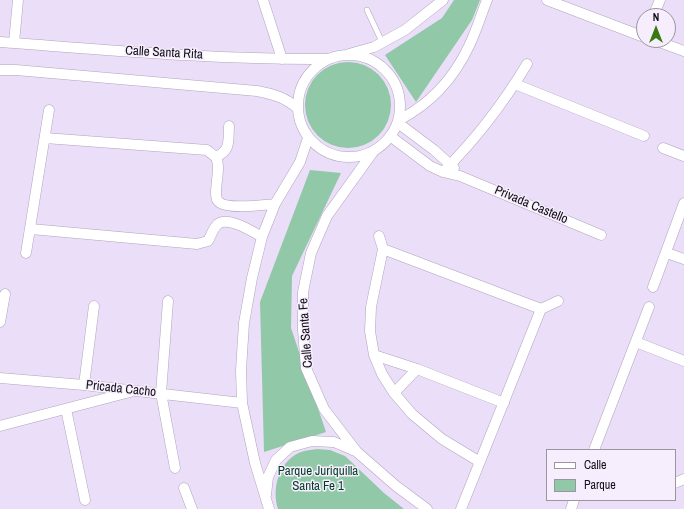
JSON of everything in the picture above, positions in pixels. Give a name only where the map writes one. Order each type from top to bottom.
[{"type":"street","points":[[14,43],[18,0]]},
{"type":"street","points":[[263,0],[282,59]]},
{"type":"street","points":[[343,55],[358,56],[371,60],[383,68],[392,79],[398,92],[400,106],[398,121],[390,136],[373,152],[360,157],[345,158],[331,155],[318,148],[308,138],[300,124],[297,108],[298,96],[302,84],[308,74],[317,65],[328,59],[374,46],[382,42],[405,30],[443,0]]},
{"type":"street","points":[[398,121],[412,113],[440,90],[456,69],[470,46],[486,0]]},
{"type":"street","points":[[547,0],[562,3],[636,33]]},
{"type":"street","name":"Calle Santa Rita","points":[[0,42],[124,51],[282,59],[328,59]]},
{"type":"street","points":[[443,172],[485,126],[515,84],[527,64]]},
{"type":"street","points":[[0,70],[16,70],[257,91],[274,94],[290,102],[297,108]]},
{"type":"street","points":[[515,84],[644,136]]},
{"type":"street","points":[[26,253],[49,110]]},
{"type":"street","points":[[398,121],[451,164],[460,176]]},
{"type":"street","points":[[216,157],[223,154],[227,149],[229,126]]},
{"type":"street","name":"Privada Castello","points":[[390,136],[430,166],[443,172],[460,176],[601,235]]},
{"type":"street","points":[[45,138],[206,150],[216,157],[218,167],[216,197],[220,203],[230,206],[275,204]]},
{"type":"street","points":[[267,505],[254,463],[242,403],[241,370],[244,322],[252,278],[262,237],[275,204],[300,162],[308,138]]},
{"type":"street","points":[[663,148],[684,156]]},
{"type":"street","name":"Calle Santa Fe","points":[[373,152],[327,216],[311,253],[303,292],[303,330],[306,368],[324,409],[356,452],[396,486],[427,509]]},
{"type":"street","points":[[653,287],[667,253],[684,203]]},
{"type":"street","points":[[241,225],[244,206]]},
{"type":"street","points":[[31,229],[197,244],[208,241],[214,228],[221,223],[230,222],[241,225],[262,237]]},
{"type":"street","points":[[379,236],[383,249],[371,307],[370,331],[374,354],[382,374],[394,394],[412,414],[442,438],[480,462]]},
{"type":"street","points":[[383,249],[541,309]]},
{"type":"street","points":[[667,253],[684,260]]},
{"type":"street","points":[[0,322],[5,294]]},
{"type":"street","points":[[461,509],[541,309],[558,300]]},
{"type":"street","points":[[168,301],[161,394],[175,468]]},
{"type":"street","points":[[84,385],[94,306]]},
{"type":"street","points":[[594,449],[649,307]]},
{"type":"street","points":[[636,342],[684,361]]},
{"type":"street","points":[[374,354],[504,403]]},
{"type":"street","points":[[394,394],[417,369]]},
{"type":"street","name":"Pricada Cacho","points":[[0,378],[136,390],[242,403]]},
{"type":"street","points":[[0,426],[136,390]]},
{"type":"street","points":[[66,409],[85,500]]},
{"type":"street","points":[[267,505],[268,477],[276,460],[290,447],[312,441],[334,442],[356,452]]},
{"type":"street","points":[[184,488],[192,509]]},
{"type":"lane","points":[[368,10],[382,42]]},
{"type":"green space","points":[[454,0],[480,0],[472,20],[416,102],[385,55],[442,18]]},
{"type":"green space","points":[[340,62],[356,62],[365,65],[379,74],[388,88],[391,97],[391,113],[388,122],[379,136],[365,145],[356,148],[340,148],[324,141],[317,136],[312,129],[305,113],[305,97],[312,81],[317,74],[324,69]]},
{"type":"green space","points":[[310,170],[341,173],[292,276],[291,328],[326,432],[264,452],[260,302]]},
{"type":"green space","name":"Parque Juriquilla Santa Fe 1","points":[[317,449],[330,450],[345,456],[384,493],[404,509],[278,509],[276,500],[277,483],[279,474],[283,467],[296,455],[304,451]]}]
